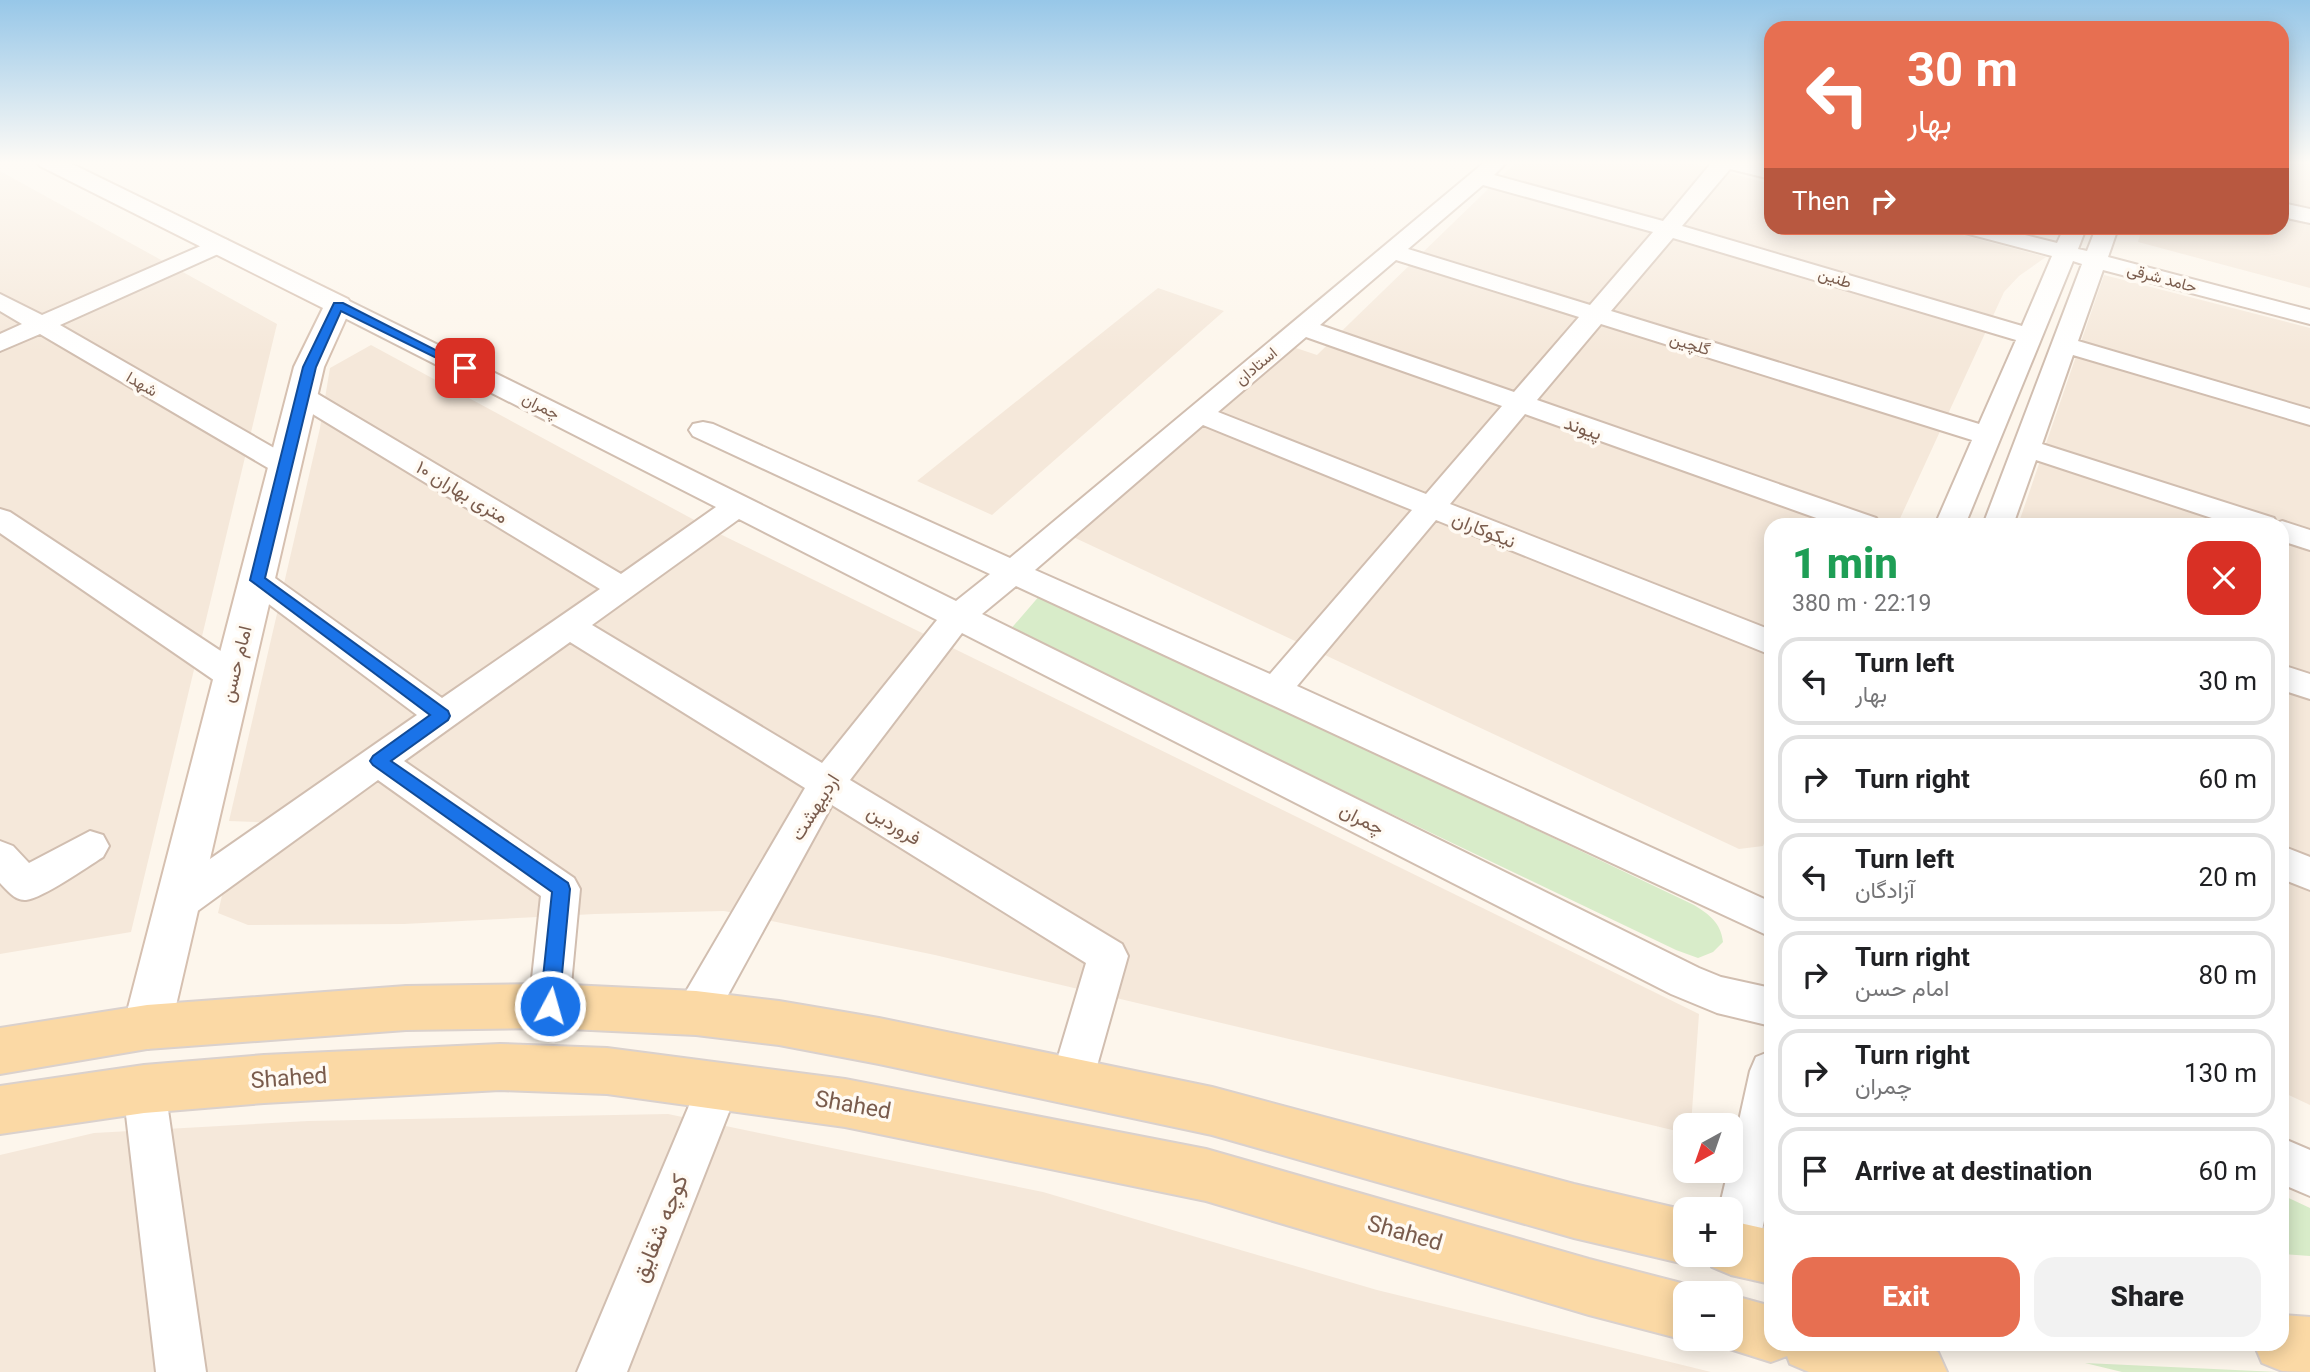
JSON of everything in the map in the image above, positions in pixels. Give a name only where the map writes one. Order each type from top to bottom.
[{"type":"main road","points":[[0,1051],[147,1027],[405,1008],[550,1006],[696,1013],[829,1032],[1212,1111],[1574,1211],[1673,1234]]},
{"type":"main road","name":"Shahed","points":[[0,1110],[144,1089],[264,1079],[500,1067],[607,1071],[719,1084],[845,1103],[1206,1175],[1589,1287],[1673,1309]]},
{"type":"main road","points":[[1743,1327],[1764,1332]]},
{"type":"main road","points":[[2289,1344],[2310,1345]]},
{"type":"main road","points":[[1837,1351],[1918,1372]]},
{"type":"street","name":"چمران","points":[[179,225],[1685,981],[1717,995],[1764,1005]]},
{"type":"street","name":"استادان","points":[[1013,572],[1422,225]]},
{"type":"street","name":"طنین","points":[[1656,225],[2030,336]]},
{"type":"street","points":[[1275,690],[1671,225]]},
{"type":"street","name":"حامد شرقی","points":[[2035,235],[2102,244],[2310,299]]},
{"type":"street","points":[[1953,518],[2071,239]]},
{"type":"street","points":[[2001,518],[2102,244]]},
{"type":"street","name":"حامد شرقی","points":[[2102,244],[2310,317]]},
{"type":"street","points":[[0,343],[219,245]]},
{"type":"street","name":"گلچین","points":[[1392,251],[1988,436]]},
{"type":"street","name":"شهدا","points":[[0,301],[285,467]]},
{"type":"street","name":"امام حسن","points":[[147,1027],[309,367],[338,305]]},
{"type":"street","name":"پیوند","points":[[1302,327],[1846,518]]},
{"type":"street","points":[[2065,345],[2310,417]]},
{"type":"street","name":"۱۰ متری بهاران","points":[[302,396],[622,588]]},
{"type":"street","name":"نیکوکاران","points":[[1199,414],[1764,640]]},
{"type":"street","points":[[703,430],[1275,690],[1764,917]]},
{"type":"street","points":[[2027,448],[2242,518]]},
{"type":"street","points":[[177,903],[738,506]]},
{"type":"street","points":[[0,519],[233,676]]},
{"type":"street","points":[[2289,533],[2310,540]]},
{"type":"street","points":[[958,616],[1013,572]]},
{"type":"street","points":[[257,580],[442,716]]},
{"type":"street","name":"اردیبهشت","points":[[696,1013],[826,784],[958,616]]},
{"type":"street","name":"فروردین","points":[[569,626],[1108,956],[1072,1080]]},
{"type":"street","points":[[2289,680],[2310,687]]},
{"type":"street","points":[[379,761],[561,889],[550,1006]]},
{"type":"street","points":[[0,857],[25,884],[90,846]]},
{"type":"street","points":[[2289,865],[2310,874]]},
{"type":"street","name":"کوچه شقایق","points":[[602,1372],[719,1084]]},
{"type":"street","points":[[144,1089],[181,1372]]},
{"type":"street","points":[[1742,1197],[1764,1101]]},
{"type":"street","points":[[2289,1164],[2310,1174]]},
{"type":"shaded area","points":[[0,225],[98,225],[277,324],[131,932],[0,954]]},
{"type":"shaded area","points":[[1451,225],[1764,225],[1764,235],[1963,235],[2046,257],[2019,276],[2004,292],[1900,518],[1764,518],[1763,846],[1739,849],[1071,536],[1275,341],[1317,355]]},
{"type":"shaded area","points":[[2289,225],[2310,225],[2310,288],[2138,242],[2140,235],[2289,235]]},
{"type":"shaded area","points":[[2104,275],[2310,328],[2310,1105],[2289,1095],[2289,518],[2020,518]]},
{"type":"shaded area","points":[[1158,288],[1224,311],[992,515],[917,481]]},
{"type":"shaded area","points":[[371,345],[722,535],[1699,1014],[1692,1113],[1673,1113],[1673,1130],[935,955],[724,911],[595,914],[404,924],[248,925],[218,913],[223,891],[314,824],[229,821],[320,428],[330,368]]},
{"type":"shaded area","points":[[668,1114],[1043,1192],[1377,1290],[1711,1372],[0,1372],[0,1155],[94,1133],[308,1121]]},
{"type":"green space","points":[[1041,594],[1694,905],[1713,920],[1720,929],[1723,942],[1713,952],[1698,958],[1676,950],[1009,631]]},
{"type":"green space","points":[[2289,1198],[2310,1208],[2310,1256],[2289,1254]]},
{"type":"green space","points":[[2085,1363],[2278,1372],[2122,1372]]},
{"type":"route","points":[[465,368],[338,305],[309,367],[257,580],[442,716],[379,761],[561,889],[550,1006]]}]
